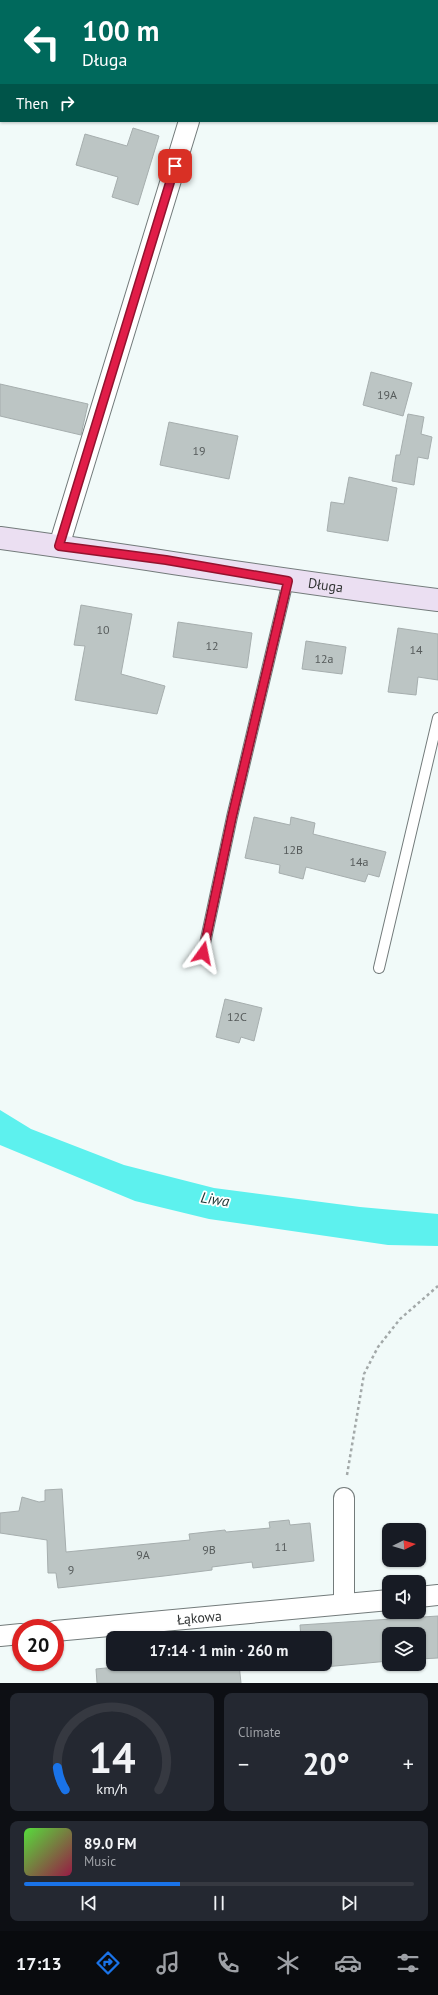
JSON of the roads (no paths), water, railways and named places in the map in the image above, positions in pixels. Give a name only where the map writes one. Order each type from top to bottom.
[{"type":"street","points":[[59,546],[189,122]]},
{"type":"street","name":"Długa","points":[[0,538],[166,560],[288,581],[438,600]]},
{"type":"street","points":[[344,1498],[344,1604]]},
{"type":"street","points":[[426,1596],[438,1595]]},
{"type":"street","name":"Łąkowa","points":[[64,1630],[382,1601]]},
{"type":"street","points":[[0,1636],[12,1635]]},
{"type":"lane","points":[[203,953],[232,817],[288,581]]},
{"type":"lane","points":[[379,968],[438,718]]},
{"type":"water","name":"Liwa","points":[[0,1110],[31,1129],[124,1165],[214,1188],[360,1207],[438,1214],[438,1246],[388,1245],[209,1219],[135,1201],[0,1145]]}]
